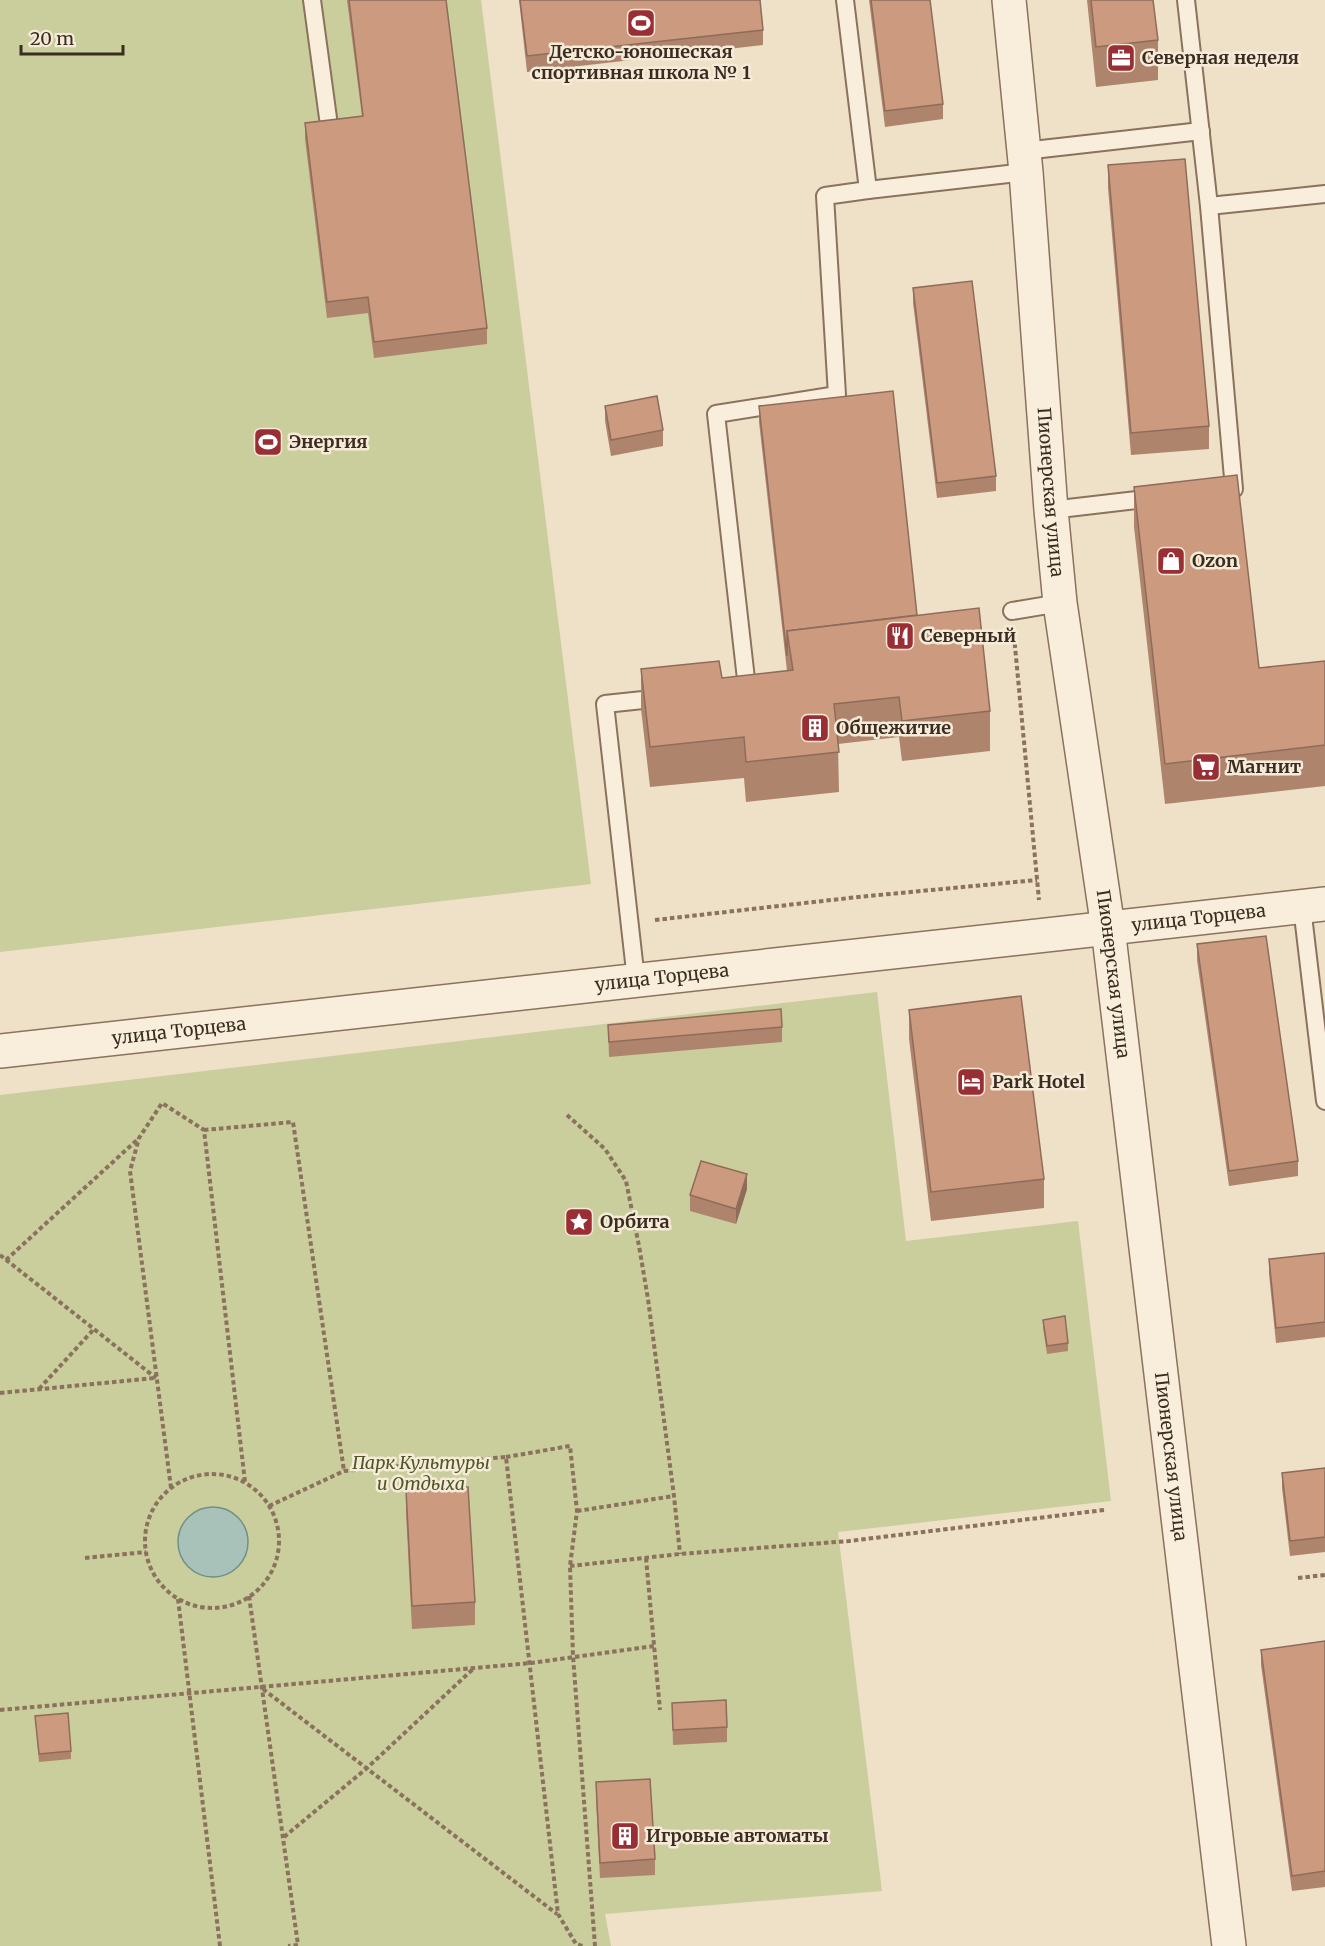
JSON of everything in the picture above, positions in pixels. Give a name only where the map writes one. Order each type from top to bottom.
[{"type":"street","name":"Пионерская улица","points":[[1009,0],[1025,162],[1060,603],[1108,928],[1229,1946]]},
{"type":"street","name":"улица Торцева","points":[[0,1050],[1314,906]]},
{"type":"lane","points":[[312,0],[328,118]]},
{"type":"lane","points":[[845,0],[868,190]]},
{"type":"lane","points":[[1186,0],[1209,206],[1234,489],[1211,492]]},
{"type":"lane","points":[[723,691],[747,688],[716,414],[837,395],[825,196],[1201,131]]},
{"type":"lane","points":[[1209,206],[1325,194]]},
{"type":"lane","points":[[1051,510],[1165,497]]},
{"type":"lane","points":[[1012,611],[1060,603]]},
{"type":"lane","points":[[636,980],[605,704],[676,696]]},
{"type":"lane","points":[[1314,906],[1325,1101]]},
{"type":"path","points":[[1012,611],[1039,900]]},
{"type":"path","points":[[629,923],[1036,880]]},
{"type":"path","points":[[6,1260],[139,1138],[162,1103],[204,1130],[293,1122],[344,1471]]},
{"type":"path","points":[[567,1115],[604,1149],[626,1181],[648,1299],[680,1554]]},
{"type":"path","points":[[204,1130],[245,1482]]},
{"type":"path","points":[[139,1138],[130,1171],[171,1488]]},
{"type":"path","points":[[0,1255],[156,1378]]},
{"type":"path","points":[[39,1389],[94,1329]]},
{"type":"path","points":[[0,1393],[156,1378]]},
{"type":"path","points":[[269,1506],[344,1471],[506,1457],[570,1446],[577,1511],[570,1566],[573,1656],[595,1946]]},
{"type":"path","points":[[506,1457],[558,1914]]},
{"type":"path","points":[[212,1473],[229,1476],[245,1482],[259,1493],[269,1506],[276,1521],[279,1538],[278,1555],[272,1571],[262,1585],[249,1596],[234,1604],[215,1607],[196,1605],[178,1599],[163,1586],[152,1570],[146,1551],[145,1532],[150,1514],[161,1497],[171,1488],[193,1476],[212,1473]]},
{"type":"path","points":[[577,1511],[674,1496]]},
{"type":"path","points":[[570,1566],[680,1554],[849,1541],[1104,1510]]},
{"type":"path","points":[[85,1558],[146,1551]]},
{"type":"path","points":[[646,1558],[660,1710]]},
{"type":"path","points":[[1298,1578],[1325,1575]]},
{"type":"path","points":[[249,1596],[298,1945],[288,1946]]},
{"type":"path","points":[[178,1599],[220,1946]]},
{"type":"path","points":[[0,1710],[531,1663],[654,1646]]},
{"type":"path","points":[[283,1837],[367,1768],[474,1668]]},
{"type":"path","points":[[262,1688],[558,1914],[576,1944],[583,1946]]},
{"type":"green space","name":"Энергия","points":[[0,0],[481,0],[591,884],[0,952]]},
{"type":"green space","name":"Парк Культуры и Отдыха","points":[[877,992],[906,1241],[1078,1221],[1111,1501],[838,1532],[882,1891],[605,1914],[611,1946],[0,1946],[0,1095]]},
{"type":"water","points":[[206,1507],[220,1507],[233,1513],[242,1522],[248,1535],[246,1555],[238,1567],[220,1577],[206,1577],[193,1571],[184,1562],[178,1549],[178,1535],[184,1522],[193,1513]]},
{"type":"building","points":[[349,0],[446,0],[487,328],[374,342],[368,297],[327,302],[305,123],[363,116]]},
{"type":"building","name":"Детско-юношеская спортивная школа № 1","points":[[520,0],[760,0],[763,30],[527,56]]},
{"type":"building","points":[[871,0],[930,0],[943,104],[885,111]]},
{"type":"building","points":[[1091,0],[1153,0],[1158,40],[1096,47]]},
{"type":"building","points":[[1185,159],[1209,426],[1131,433],[1108,165]]},
{"type":"building","points":[[972,281],[996,476],[937,483],[913,288]]},
{"type":"building","points":[[893,391],[917,615],[787,631],[787,656],[759,406]]},
{"type":"building","points":[[657,396],[663,430],[611,440],[605,406]]},
{"type":"building","points":[[1237,475],[1259,668],[1325,661],[1325,745],[1165,764],[1134,487]]},
{"type":"building","points":[[979,608],[990,711],[902,721],[899,697],[834,704],[839,752],[746,762],[744,737],[650,747],[641,669],[719,661],[722,678],[793,670],[787,631]]},
{"type":"building","points":[[1266,936],[1298,1161],[1229,1171],[1197,944]]},
{"type":"building","name":"Park Hotel","points":[[1021,996],[1044,1179],[931,1192],[909,1010]]},
{"type":"building","points":[[781,1009],[782,1027],[609,1042],[608,1025]]},
{"type":"building","points":[[701,1161],[747,1174],[736,1209],[690,1195]]},
{"type":"building","points":[[1325,1253],[1325,1322],[1276,1328],[1269,1259]]},
{"type":"building","points":[[1065,1316],[1068,1343],[1047,1346],[1043,1320]]},
{"type":"building","points":[[1325,1468],[1325,1537],[1290,1541],[1282,1473]]},
{"type":"building","points":[[468,1487],[475,1602],[412,1606],[406,1490]]},
{"type":"building","points":[[1325,1641],[1325,1871],[1292,1876],[1261,1650]]},
{"type":"building","points":[[726,1700],[727,1727],[673,1730],[672,1703]]},
{"type":"building","points":[[68,1713],[71,1751],[39,1754],[35,1716]]},
{"type":"building","name":"Игровые автоматы","points":[[650,1779],[655,1859],[600,1863],[596,1782]]},
{"type":"place","name":"Детско-юношеская спортивная школа № 1","points":[[641,23]]},
{"type":"place","name":"Северная неделя","points":[[1121,58]]},
{"type":"place","name":"Энергия","points":[[268,442]]},
{"type":"place","name":"Ozon","points":[[1171,561]]},
{"type":"place","name":"Северный","points":[[900,636]]},
{"type":"place","name":"Общежитие","points":[[815,728]]},
{"type":"place","name":"Магнит","points":[[1206,767]]},
{"type":"place","name":"Park Hotel","points":[[971,1082]]},
{"type":"place","name":"Орбита","points":[[579,1222]]},
{"type":"place","name":"Игровые автоматы","points":[[625,1836]]}]
